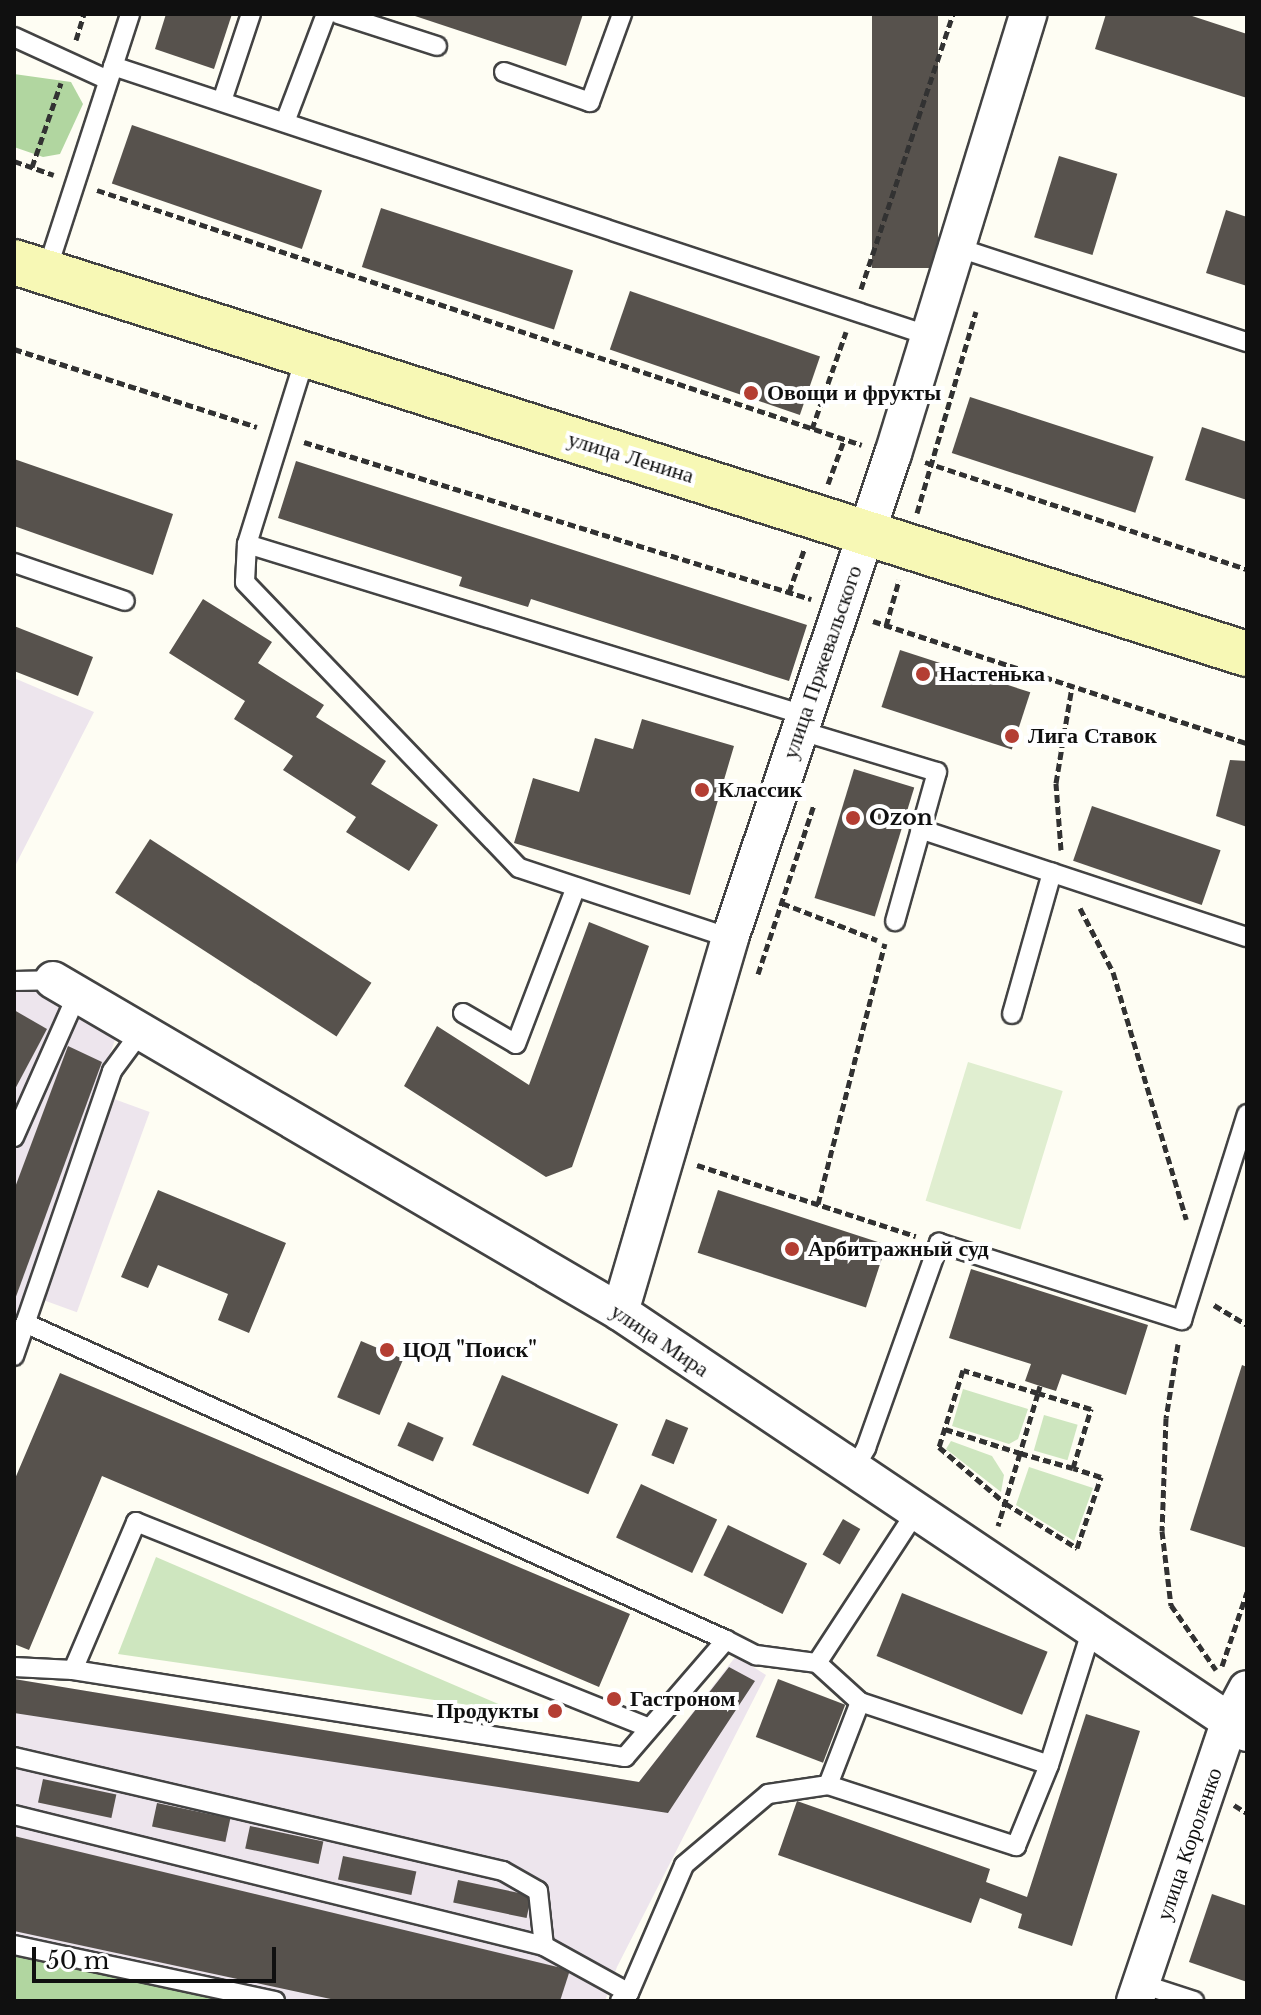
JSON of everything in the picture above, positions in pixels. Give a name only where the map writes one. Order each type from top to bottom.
[{"type":"main road","name":"улица Ленина","points":[[30,267],[1247,654]]},
{"type":"street","name":"улица Пржевальского","points":[[620,1312],[730,938],[893,454],[959,248],[1028,14]]},
{"type":"street","name":"улица Мира","points":[[65,987],[620,1312],[1091,1632],[1239,1727]]},
{"type":"street","name":"улица Короленко","points":[[1138,1992],[1239,1727],[1247,1689]]},
{"type":"lane","points":[[30,267],[75,183],[130,14]]},
{"type":"lane","points":[[222,101],[251,14]]},
{"type":"lane","points":[[285,122],[326,14]]},
{"type":"lane","points":[[338,14],[437,46]]},
{"type":"lane","points":[[504,72],[590,102],[622,14]]},
{"type":"lane","points":[[14,37],[69,62],[222,101],[930,336]]},
{"type":"lane","points":[[959,248],[1247,342]]},
{"type":"lane","points":[[306,355],[247,544],[245,582],[519,868],[730,938]]},
{"type":"lane","points":[[247,544],[801,723],[937,772],[895,921]]},
{"type":"lane","points":[[14,563],[125,601]]},
{"type":"lane","points":[[920,829],[1247,937]]},
{"type":"lane","points":[[1012,1014],[1058,875]]},
{"type":"lane","points":[[463,1013],[516,1044],[576,887]]},
{"type":"lane","points":[[14,981],[65,987],[14,1137]]},
{"type":"lane","points":[[14,1356],[112,1071],[140,1033]]},
{"type":"lane","points":[[853,1470],[866,1448],[939,1243],[1182,1320],[1247,1114]]},
{"type":"lane","points":[[25,1323],[756,1655],[817,1663],[860,1702],[1049,1765]]},
{"type":"lane","points":[[817,1663],[915,1513]]},
{"type":"lane","points":[[73,1670],[136,1522],[647,1727]]},
{"type":"lane","points":[[14,1815],[544,1946],[624,1997],[684,1865],[768,1794],[828,1785],[1016,1846],[1049,1765],[1091,1632]]},
{"type":"lane","points":[[14,1667],[73,1670],[625,1757],[647,1727],[726,1640]]},
{"type":"lane","points":[[828,1785],[860,1702]]},
{"type":"lane","points":[[14,1757],[503,1871],[538,1891],[544,1946]]},
{"type":"lane","points":[[14,1945],[275,2001]]},
{"type":"lane","points":[[1138,1992],[1194,2001]]},
{"type":"path","points":[[32,167],[84,14]]},
{"type":"path","points":[[812,429],[953,14]]},
{"type":"path","points":[[14,161],[812,429],[1247,569]]},
{"type":"path","points":[[14,349],[841,609],[1247,743]]},
{"type":"path","points":[[870,637],[875,622]]},
{"type":"path","points":[[1072,686],[1056,783],[1058,875],[1113,972],[1177,1176],[1202,1298],[1247,1325]]},
{"type":"path","points":[[753,991],[816,800]]},
{"type":"path","points":[[782,903],[885,943]]},
{"type":"path","points":[[818,1204],[885,943],[895,921]]},
{"type":"path","points":[[692,1180],[701,1151]]},
{"type":"path","points":[[696,1165],[939,1243]]},
{"type":"path","points":[[1182,1320],[1166,1418],[1162,1531],[1171,1605],[1219,1674],[1247,1592]]},
{"type":"path","points":[[945,1429],[1101,1477],[1077,1548],[1005,1503],[939,1447],[963,1370],[1039,1390],[1091,1409],[1073,1468]]},
{"type":"path","points":[[988,1562],[1039,1390]]},
{"type":"shaded area","points":[[14,678],[94,712],[14,868]]},
{"type":"shaded area","points":[[14,973],[116,1037],[14,1325]]},
{"type":"shaded area","points":[[114,1099],[150,1112],[77,1312],[41,1299]]},
{"type":"shaded area","points":[[736,1656],[766,1675],[617,1967],[605,2001],[231,2001],[14,1955],[14,1679],[639,1782]]},
{"type":"green space","points":[[14,74],[71,82],[83,104],[60,154],[43,157],[14,147]]},
{"type":"green space","points":[[968,1062],[1063,1091],[1020,1230],[926,1201]]},
{"type":"green space","points":[[963,1389],[1028,1409],[1018,1439],[1009,1444],[952,1426]]},
{"type":"green space","points":[[1044,1415],[1078,1425],[1067,1460],[1034,1451]]},
{"type":"green space","points":[[951,1441],[992,1456],[1004,1475],[1001,1492],[946,1449]]},
{"type":"green space","points":[[1029,1467],[1093,1488],[1074,1541],[1016,1505]]},
{"type":"green space","points":[[156,1557],[517,1712],[118,1654]]},
{"type":"green space","points":[[14,1955],[231,2001],[14,2001]]},
{"type":"building","points":[[166,14],[232,14],[214,69],[155,49]]},
{"type":"building","points":[[409,14],[583,14],[566,66]]},
{"type":"building","points":[[872,14],[938,14],[938,268],[872,268]]},
{"type":"building","points":[[1106,14],[1186,14],[1247,34],[1247,98],[1095,49]]},
{"type":"building","points":[[132,125],[322,190],[302,249],[112,184]]},
{"type":"building","points":[[1059,156],[1117,174],[1092,255],[1034,237]]},
{"type":"building","points":[[381,208],[573,270],[554,329],[362,267]]},
{"type":"building","points":[[1226,210],[1247,217],[1247,286],[1206,273]]},
{"type":"building","points":[[630,291],[820,356],[800,415],[610,350]]},
{"type":"building","points":[[970,397],[1154,457],[1135,513],[952,453]]},
{"type":"building","points":[[1202,427],[1247,442],[1247,500],[1185,480]]},
{"type":"building","points":[[14,459],[173,514],[153,575],[14,526]]},
{"type":"building","points":[[296,461],[807,625],[789,681],[531,599],[528,607],[459,586],[462,577],[278,518]]},
{"type":"building","points":[[203,599],[272,642],[258,663],[324,705],[316,717],[386,761],[371,784],[438,825],[409,871],[346,832],[356,817],[283,770],[293,756],[234,719],[245,701],[169,653]]},
{"type":"building","points":[[14,626],[93,657],[78,696],[14,671]]},
{"type":"building","points":[[900,650],[1030,692],[1012,749],[881,707]]},
{"type":"building","points":[[642,719],[734,746],[690,895],[514,843],[533,778],[579,792],[595,738],[633,749]]},
{"type":"building","points":[[1230,760],[1247,761],[1247,827],[1216,816]]},
{"type":"building","points":[[854,769],[914,787],[875,917],[815,898]]},
{"type":"building","points":[[1092,806],[1221,850],[1202,905],[1073,861]]},
{"type":"building","points":[[150,839],[371,983],[337,1036],[115,893]]},
{"type":"building","points":[[589,922],[649,946],[572,1167],[546,1177],[404,1086],[437,1026],[529,1085]]},
{"type":"building","points":[[14,1010],[47,1029],[14,1091]]},
{"type":"building","points":[[68,1046],[102,1062],[14,1302],[14,1190]]},
{"type":"building","points":[[158,1190],[286,1243],[249,1333],[218,1320],[228,1294],[158,1265],[148,1288],[121,1277]]},
{"type":"building","name":"Арбитражный суд","points":[[718,1190],[886,1245],[866,1307],[698,1253]]},
{"type":"building","points":[[971,1269],[1148,1325],[1126,1395],[1062,1374],[1056,1391],[1040,1386],[1025,1381],[1031,1364],[949,1338]]},
{"type":"building","points":[[361,1341],[403,1359],[380,1415],[337,1397]]},
{"type":"building","points":[[1242,1365],[1247,1367],[1247,1548],[1190,1530]]},
{"type":"building","points":[[60,1373],[630,1614],[599,1687],[102,1476],[29,1650],[14,1644],[14,1481]]},
{"type":"building","points":[[502,1375],[618,1424],[588,1494],[472,1445]]},
{"type":"building","points":[[666,1419],[688,1428],[674,1464],[651,1455]]},
{"type":"building","points":[[408,1422],[444,1438],[433,1462],[397,1446]]},
{"type":"building","points":[[641,1484],[717,1519],[692,1573],[616,1537]]},
{"type":"building","points":[[843,1519],[860,1529],[840,1565],[822,1555]]},
{"type":"building","points":[[728,1525],[807,1564],[783,1614],[703,1575]]},
{"type":"building","points":[[902,1593],[1048,1652],[1022,1715],[877,1656]]},
{"type":"building","points":[[729,1667],[755,1681],[668,1813],[14,1713],[14,1679],[639,1782]]},
{"type":"building","points":[[778,1679],[845,1705],[823,1763],[756,1737]]},
{"type":"building","points":[[1086,1714],[1140,1731],[1072,1946],[1018,1928],[1022,1914],[980,1898],[971,1923],[778,1855],[797,1801],[990,1869],[986,1882],[1027,1897]]},
{"type":"building","points":[[43,1779],[116,1795],[111,1818],[38,1802]]},
{"type":"building","points":[[157,1803],[230,1819],[225,1842],[152,1826]]},
{"type":"building","points":[[250,1826],[323,1842],[319,1864],[245,1848]]},
{"type":"building","points":[[14,1836],[570,1970],[560,2001],[340,2001],[14,1931]]},
{"type":"building","points":[[343,1856],[416,1872],[411,1895],[338,1879]]},
{"type":"building","points":[[458,1880],[531,1896],[527,1918],[453,1902]]},
{"type":"building","points":[[1212,1894],[1247,1906],[1247,1982],[1189,1962]]},
{"type":"place","name":"Овощи и фрукты","points":[[751,393]]},
{"type":"place","name":"Настенька","points":[[923,674]]},
{"type":"place","name":"Лига Ставок","points":[[1012,736]]},
{"type":"place","name":"Классик","points":[[702,790]]},
{"type":"place","name":"Ozon","points":[[853,818]]},
{"type":"place","name":"Арбитражный суд","points":[[792,1249]]},
{"type":"place","name":"ЦОД \"Поиск\"","points":[[387,1350]]},
{"type":"place","name":"Гастроном","points":[[614,1699]]},
{"type":"place","name":"Продукты","points":[[555,1711]]}]
